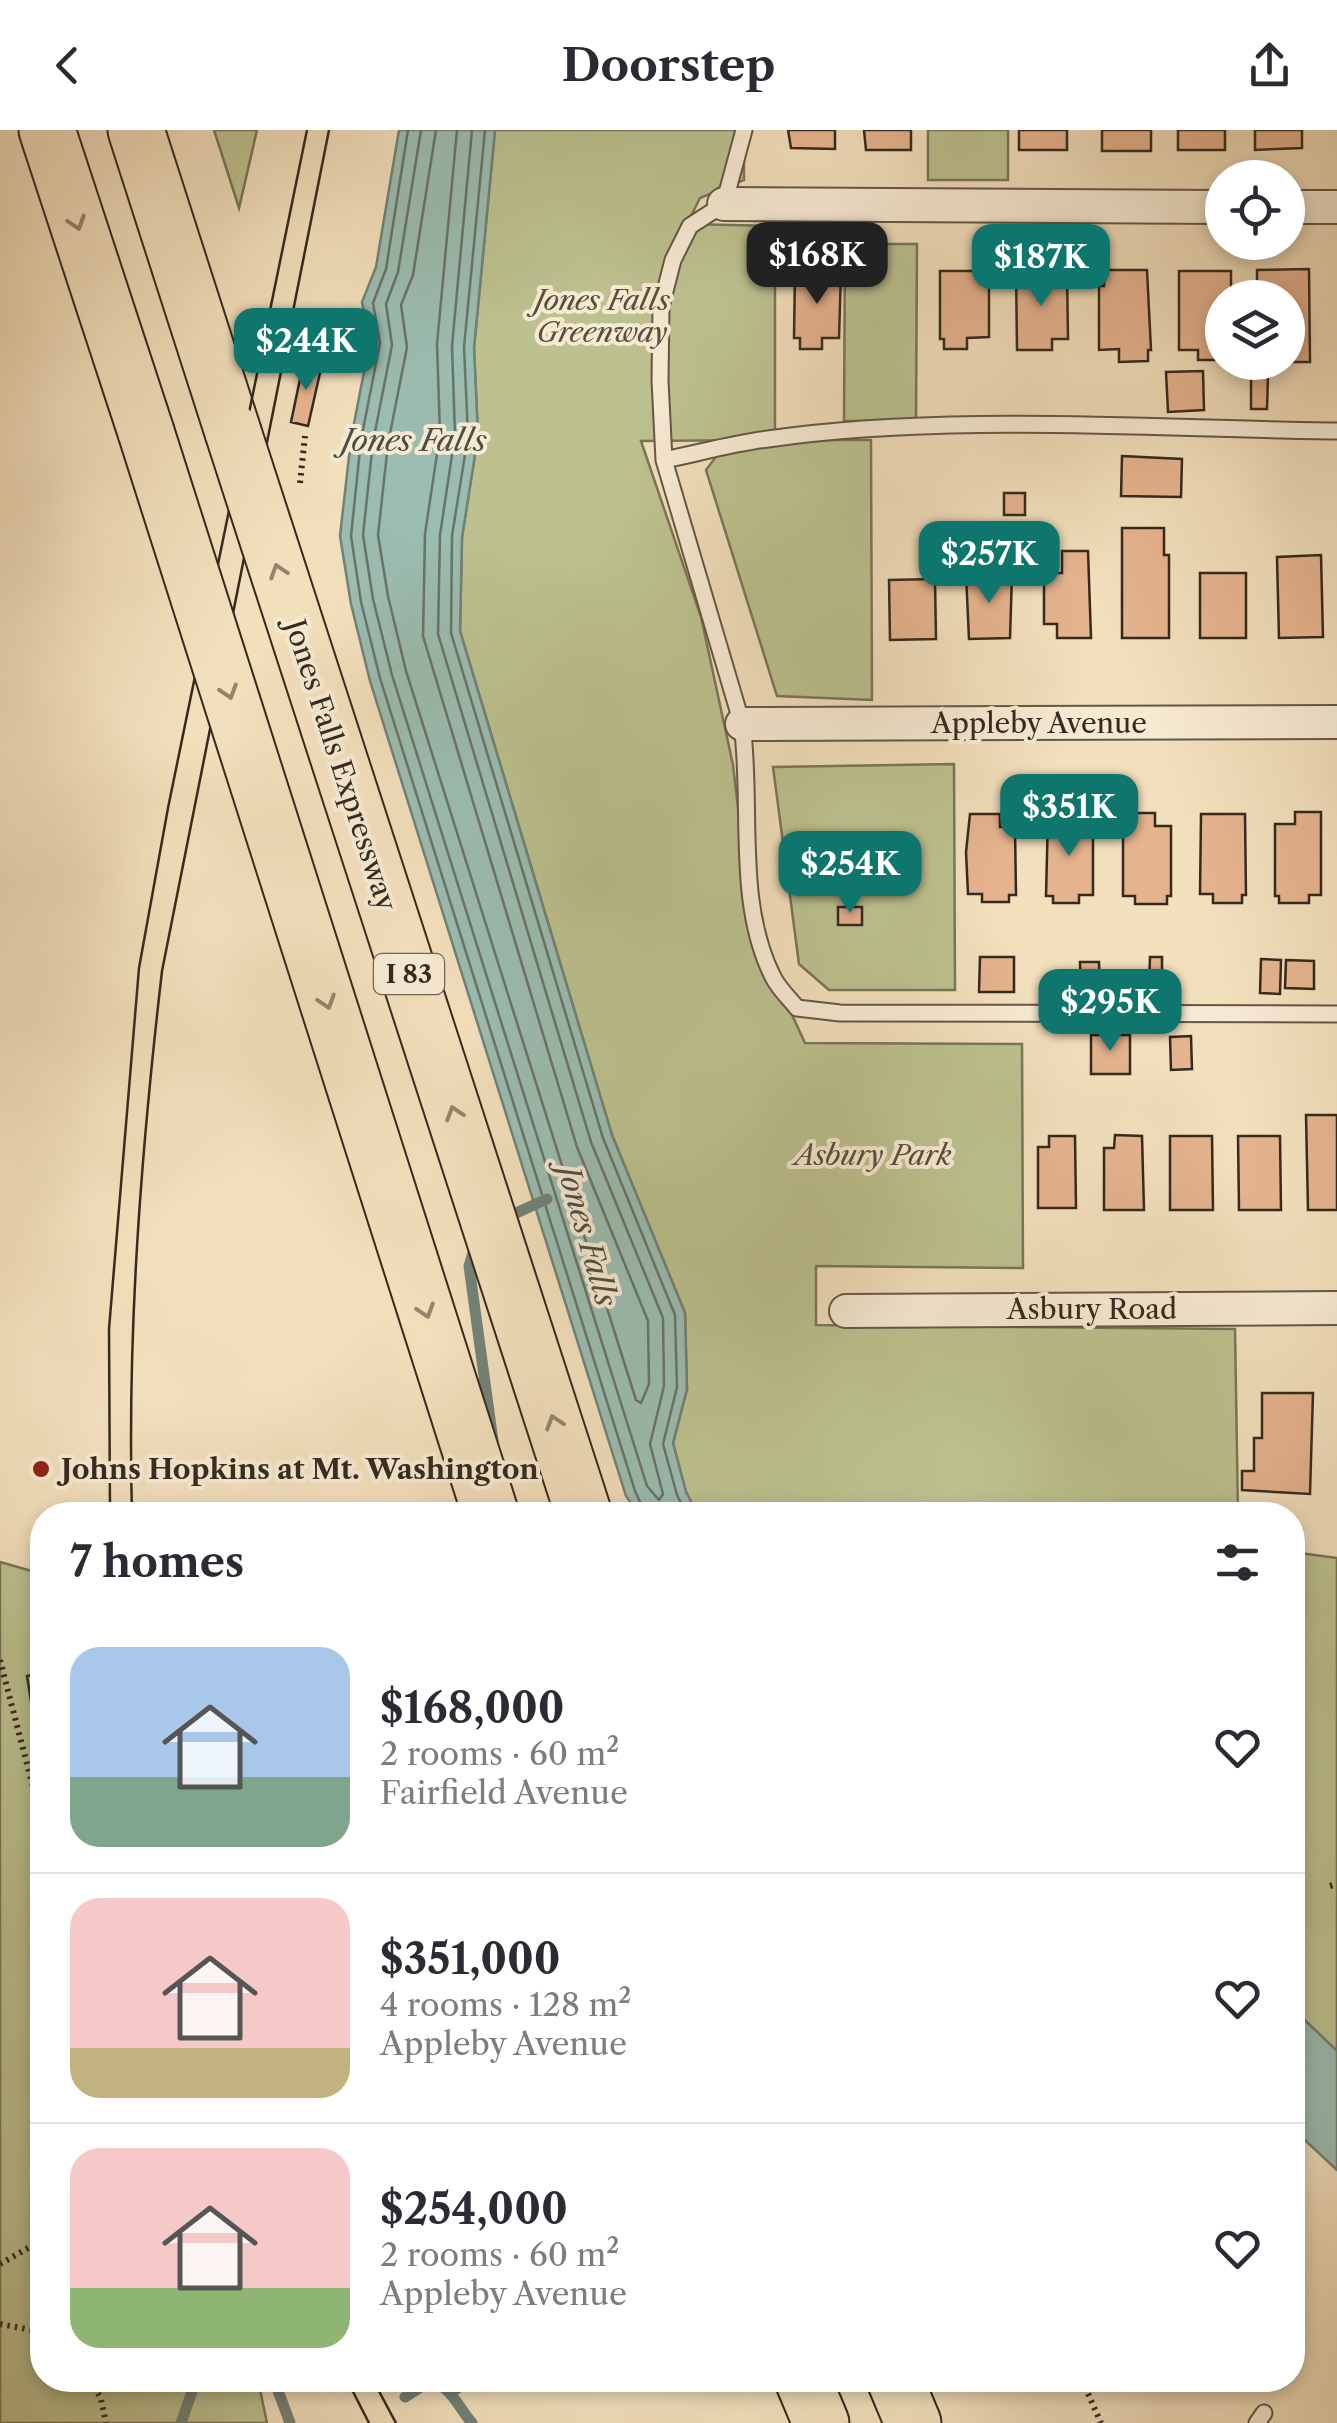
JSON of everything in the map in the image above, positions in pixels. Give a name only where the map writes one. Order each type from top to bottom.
[{"type":"highway","points":[[47,130],[487,1502]]},
{"type":"highway","name":"Jones Falls Expressway","points":[[136,130],[580,1502]]},
{"type":"highway","points":[[809,2392],[821,2423]]},
{"type":"highway","points":[[900,2392],[914,2423]]},
{"type":"street","points":[[724,204],[1205,206]]},
{"type":"street","points":[[1305,207],[1337,207]]},
{"type":"street","name":"Appleby Avenue","points":[[742,724],[1337,722]]},
{"type":"street","name":"Asbury Road","points":[[846,1311],[1337,1308]]},
{"type":"lane","points":[[744,130],[724,204],[690,226],[673,260],[661,308],[664,460],[742,724],[747,760],[748,856],[758,938],[774,980],[797,1008],[840,1013],[1337,1014]]},
{"type":"lane","points":[[664,460],[766,439],[871,430],[995,426],[1337,431]]},
{"type":"path","points":[[0,1660],[30,1776]]},
{"type":"path","points":[[0,2264],[30,2247]]},
{"type":"path","points":[[0,2324],[30,2330]]},
{"type":"path","points":[[95,2392],[106,2423]]},
{"type":"path","points":[[1087,2392],[1100,2423]]},
{"type":"green space","points":[[214,130],[257,130],[239,208]]},
{"type":"green space","points":[[495,130],[744,130],[744,180],[700,198],[687,224],[775,226],[775,440],[871,440],[872,700],[777,696],[706,470],[721,450],[767,440],[641,441],[701,617],[733,765],[752,928],[805,1043],[1022,1044],[1023,1268],[816,1266],[816,1325],[1235,1329],[1238,1502],[691,1502],[673,1443],[687,1389],[685,1313],[612,1135],[460,631],[462,537],[478,436],[474,348]]},
{"type":"green space","points":[[928,130],[1008,130],[1008,180],[928,180]]},
{"type":"green space","points":[[845,244],[917,244],[916,421],[844,421]]},
{"type":"green space","points":[[954,764],[955,990],[829,990],[799,964],[773,767]]},
{"type":"green space","points":[[1305,1554],[1337,1558],[1337,2051],[1305,2020]]},
{"type":"green space","points":[[0,1562],[30,1571],[30,2392],[261,2392],[267,2423],[0,2423]]},
{"type":"water","name":"Jones Falls","points":[[399,130],[495,130],[474,348],[478,436],[462,537],[460,631],[612,1135],[685,1313],[687,1389],[673,1443],[691,1502],[630,1502],[626,1496],[370,681],[351,604],[340,536],[351,439],[370,341],[362,302],[376,267]]},
{"type":"water","points":[[1305,2020],[1337,2051],[1337,2170],[1305,2140]]},
{"type":"building","points":[[788,130],[835,130],[835,149],[791,148]]},
{"type":"building","points":[[864,130],[911,130],[911,150],[866,150]]},
{"type":"building","points":[[1019,130],[1067,130],[1067,150],[1019,150]]},
{"type":"building","points":[[1102,130],[1151,130],[1151,151],[1102,151]]},
{"type":"building","points":[[1178,130],[1225,130],[1225,150],[1178,150]]},
{"type":"building","points":[[1255,130],[1302,130],[1302,148],[1255,150]]},
{"type":"building","points":[[1309,269],[1310,362],[1305,362],[1305,280],[1257,280],[1257,270]]},
{"type":"building","points":[[1067,270],[1068,339],[1052,339],[1052,350],[1017,350],[1016,271]]},
{"type":"building","points":[[1104,270],[1147,270],[1151,350],[1148,361],[1119,362],[1119,349],[1099,350],[1099,286],[1104,286]]},
{"type":"building","points":[[795,271],[841,271],[839,338],[822,338],[822,349],[800,349],[800,338],[794,338]]},
{"type":"building","points":[[940,271],[989,271],[989,337],[967,338],[967,349],[944,349],[944,339],[940,339]]},
{"type":"building","points":[[1179,271],[1231,271],[1231,280],[1205,280],[1205,360],[1198,360],[1198,350],[1179,350]]},
{"type":"building","points":[[304,360],[322,364],[308,426],[291,422]]},
{"type":"building","points":[[1203,371],[1204,410],[1168,412],[1166,372]]},
{"type":"building","points":[[1251,380],[1268,380],[1267,409],[1251,409]]},
{"type":"building","points":[[1122,456],[1182,459],[1181,497],[1121,496]]},
{"type":"building","points":[[1004,493],[1025,493],[1025,515],[1004,515]]},
{"type":"building","points":[[1122,528],[1164,528],[1164,555],[1169,555],[1169,638],[1122,638]]},
{"type":"building","points":[[1062,551],[1088,551],[1091,638],[1057,638],[1057,624],[1044,624],[1044,573],[1062,573]]},
{"type":"building","points":[[1321,555],[1323,637],[1279,638],[1277,557]]},
{"type":"building","points":[[1200,573],[1246,573],[1246,638],[1200,638]]},
{"type":"building","points":[[966,574],[1012,574],[1010,638],[969,639]]},
{"type":"building","points":[[935,579],[936,639],[890,640],[889,580]]},
{"type":"building","points":[[1295,812],[1321,812],[1321,895],[1309,895],[1309,903],[1279,903],[1279,896],[1275,896],[1275,824],[1295,824]]},
{"type":"building","points":[[1123,813],[1155,813],[1155,826],[1171,826],[1171,896],[1167,896],[1167,904],[1135,904],[1135,896],[1123,896]]},
{"type":"building","points":[[970,814],[1000,814],[1000,827],[1015,827],[1016,895],[1009,895],[1009,902],[982,902],[982,894],[968,894],[966,852]]},
{"type":"building","points":[[1048,814],[1081,814],[1082,827],[1093,827],[1093,895],[1079,895],[1079,903],[1053,903],[1053,896],[1046,896]]},
{"type":"building","points":[[1201,814],[1245,814],[1246,895],[1242,895],[1242,903],[1213,903],[1213,894],[1200,894]]},
{"type":"building","points":[[838,907],[862,907],[862,925],[838,925]]},
{"type":"building","points":[[980,957],[1014,957],[1014,992],[979,992]]},
{"type":"building","points":[[1150,957],[1162,957],[1162,989],[1149,989]]},
{"type":"building","points":[[1261,959],[1281,960],[1280,994],[1260,993]]},
{"type":"building","points":[[1286,960],[1314,961],[1314,989],[1285,988]]},
{"type":"building","points":[[1080,962],[1099,962],[1100,995],[1081,995]]},
{"type":"building","points":[[1091,1035],[1130,1035],[1130,1074],[1091,1074]]},
{"type":"building","points":[[1191,1036],[1192,1069],[1171,1070],[1170,1037]]},
{"type":"building","points":[[1306,1115],[1337,1115],[1337,1210],[1308,1210]]},
{"type":"building","points":[[1115,1135],[1142,1136],[1144,1210],[1104,1210],[1104,1148],[1114,1148]]},
{"type":"building","points":[[1049,1136],[1075,1136],[1076,1208],[1038,1208],[1038,1147],[1049,1147]]},
{"type":"building","points":[[1170,1136],[1212,1136],[1213,1210],[1170,1210]]},
{"type":"building","points":[[1238,1136],[1280,1136],[1281,1210],[1239,1210]]},
{"type":"building","points":[[1262,1393],[1313,1393],[1310,1494],[1242,1490],[1242,1471],[1254,1471],[1254,1438],[1262,1438]]},
{"type":"waterway","points":[[505,1218],[547,1199]]},
{"type":"waterway","points":[[476,1243],[469,1266],[493,1441]]},
{"type":"waterway","points":[[181,2423],[192,2392]]},
{"type":"waterway","points":[[278,2392],[290,2423]]},
{"type":"waterway","points":[[405,2397],[413,2392]]},
{"type":"waterway","points":[[448,2392],[472,2423]]},
{"type":"tram line","points":[[110,1502],[109,1329],[139,968],[168,808],[307,130]]},
{"type":"tram line","points":[[132,1502],[137,1243],[162,971],[329,130]]},
{"type":"tram line","points":[[353,2392],[369,2423]]},
{"type":"tram line","points":[[379,2392],[396,2423]]},
{"type":"place","name":"Johns Hopkins at Mt. Washington","points":[[41,1469]]},
{"type":"park label","name":"Jones Falls Greenway","points":[[602,316]]},
{"type":"park label","name":"Asbury Park","points":[[873,1155]]}]
